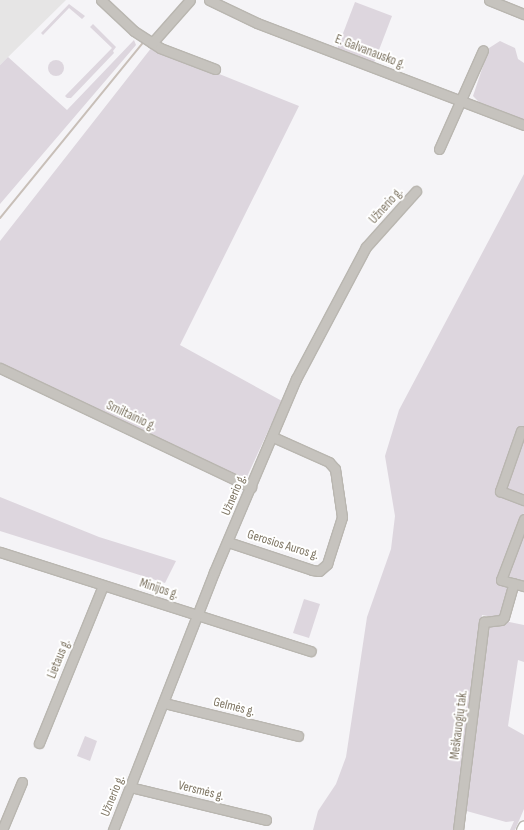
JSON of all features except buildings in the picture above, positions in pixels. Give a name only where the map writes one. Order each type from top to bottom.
[{"type":"main road","points":[[522,830],[524,826]]},
{"type":"street","points":[[101,0],[152,43],[215,69]]},
{"type":"street","points":[[152,43],[190,0]]},
{"type":"street","name":"E. Galvanausko g.","points":[[209,0],[251,21],[524,125]]},
{"type":"street","points":[[489,0],[524,14]]},
{"type":"street","points":[[439,149],[483,50]]},
{"type":"street","name":"Užnerio g.","points":[[113,830],[198,615],[296,379],[366,247],[416,192]]},
{"type":"street","name":"Smiltainio g.","points":[[0,368],[251,487]]},
{"type":"street","points":[[522,432],[500,491],[524,500]]},
{"type":"street","name":"Gerosios Auros g.","points":[[228,542],[312,570],[319,571],[327,564],[342,517],[335,468],[329,462],[273,437]]},
{"type":"street","points":[[524,519],[501,580],[524,586]]},
{"type":"street","name":"Minijos g.","points":[[1,554],[103,584],[311,651]]},
{"type":"street","name":"Meškauogių tak.","points":[[458,830],[484,622],[501,620],[504,617],[514,583]]},
{"type":"street","name":"Lietaus g.","points":[[38,743],[103,584]]},
{"type":"street","name":"Gelmės g.","points":[[164,703],[298,736]]},
{"type":"street","points":[[2,830],[22,782]]},
{"type":"street","name":"Versmės g.","points":[[130,787],[266,820]]},
{"type":"shaded area","points":[[0,0],[66,0],[0,65]]},
{"type":"shaded area","points":[[355,2],[392,16],[374,63],[337,49]]},
{"type":"shaded area","points":[[69,4],[85,16],[82,19],[69,8],[43,35],[41,33]]},
{"type":"shaded area","points":[[93,24],[116,47],[113,51],[114,53],[71,98],[67,98],[65,96],[112,48],[90,27]]},
{"type":"shaded area","points":[[134,40],[136,45],[0,204],[0,65],[8,57],[67,110]]},
{"type":"shaded area","points":[[500,41],[515,48],[518,59],[524,63],[524,122],[479,102],[473,96],[489,48]]},
{"type":"shaded area","points":[[152,47],[299,106],[180,345],[282,401],[245,481],[0,364],[0,241]]},
{"type":"shaded area","points":[[56,60],[63,65],[64,68],[59,75],[56,76],[49,71],[48,68],[53,61]]},
{"type":"shaded area","points":[[524,174],[524,430],[497,491],[524,504],[524,513],[501,576],[510,585],[499,618],[482,615],[455,830],[313,830],[318,811],[336,784],[346,757],[367,617],[391,549],[395,516],[385,456],[399,410]]},
{"type":"shaded area","points":[[524,433],[524,499],[503,490]]},
{"type":"shaded area","points":[[0,497],[99,537],[176,561],[165,583],[0,531]]},
{"type":"shaded area","points":[[524,524],[524,585],[506,579]]},
{"type":"shaded area","points":[[304,599],[320,604],[309,638],[293,633]]},
{"type":"shaded area","points":[[504,621],[524,625],[524,662],[518,660],[508,726],[524,735],[524,809],[515,830],[510,830],[514,821],[506,822],[463,810],[487,625]]},
{"type":"shaded area","points":[[85,736],[97,741],[90,761],[77,756]]},
{"type":"waterway","points":[[0,218],[142,44]]}]
